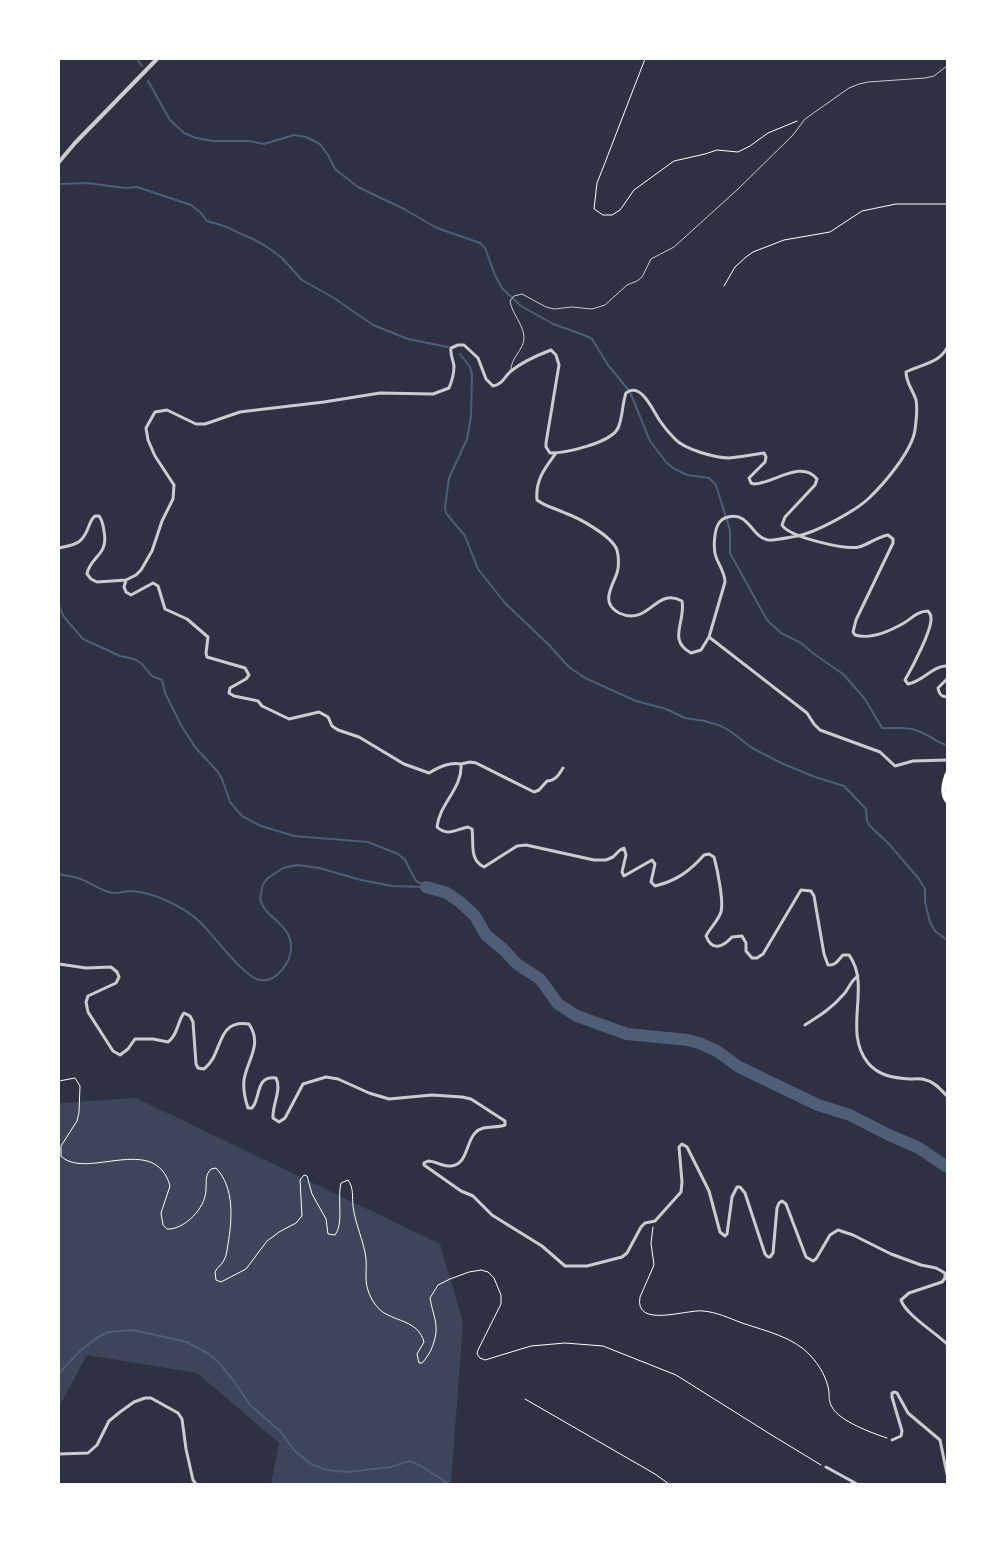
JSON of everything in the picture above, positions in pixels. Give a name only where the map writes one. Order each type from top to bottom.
[{"type":"main road","points":[[947,774],[943,788],[944,798],[947,802]]},
{"type":"street","points":[[59,162],[75,142],[156,59]]},
{"type":"street","points":[[59,548],[77,544],[84,537],[91,518],[99,516],[102,520],[106,537],[104,548],[88,568],[87,574],[97,582],[126,580],[136,576],[152,551],[162,521],[173,499],[174,485],[155,456],[148,440],[146,428],[155,412],[167,410],[196,424],[206,424],[240,412],[380,393],[433,394],[449,388],[454,372],[452,348],[458,345],[464,346],[478,358],[486,379],[493,386],[499,385],[511,371],[551,350],[556,355],[559,365],[546,447],[550,453],[599,442],[615,433],[621,420],[626,393],[629,390],[634,390],[641,393],[676,441],[689,448],[710,455],[728,458],[764,453],[766,457],[764,462],[750,478],[751,483],[754,484],[795,472],[807,472],[815,476],[817,479],[813,488],[782,521],[784,529],[800,536],[847,548],[861,546],[888,535],[891,536],[893,543],[856,620],[853,632],[855,636],[860,637],[884,633],[903,624],[919,612],[928,611],[931,615],[931,620],[923,643],[905,680],[906,683],[916,682],[941,666],[947,666]]},
{"type":"street","points":[[556,453],[540,474],[536,492],[538,500],[544,505],[579,520],[612,541],[618,551],[618,571],[608,592],[610,603],[619,613],[634,616],[646,612],[659,601],[675,597],[682,601],[683,608],[678,640],[682,649],[691,653],[701,650],[709,637],[725,582],[725,577],[715,555],[718,524],[724,518],[736,515],[745,520],[760,538],[770,541],[800,536],[846,514],[867,500],[883,483],[912,442],[915,431],[916,401],[906,380],[906,372],[915,367],[927,365],[942,356],[947,348]]},
{"type":"street","points":[[126,580],[124,587],[131,595],[153,583],[158,586],[165,609],[187,619],[208,637],[207,657],[211,660],[245,668],[249,675],[246,679],[230,688],[230,692],[234,696],[258,701],[262,706],[289,719],[318,712],[328,717],[332,726],[338,730],[359,737],[404,764],[429,773],[454,763],[476,763],[534,792],[539,790],[547,780],[552,781],[556,779],[563,768]]},
{"type":"street","points":[[709,637],[807,712],[820,730],[880,752],[895,766],[913,761],[947,760]]},
{"type":"street","points":[[947,679],[938,688],[943,697],[947,697]]},
{"type":"street","points":[[461,764],[459,780],[438,816],[437,827],[442,831],[454,833],[468,827],[472,829],[473,854],[475,860],[484,867],[517,846],[526,845],[594,860],[613,858],[624,848],[626,854],[622,872],[624,876],[652,860],[655,864],[651,882],[655,886],[678,879],[704,855],[709,854],[714,857],[720,877],[722,908],[721,913],[706,936],[709,944],[717,946],[729,941],[732,937],[742,936],[745,938],[748,956],[752,958],[757,958],[763,954],[801,890],[807,889],[811,891],[814,896],[824,954],[828,965],[832,966],[843,955],[849,955],[855,964],[858,975],[856,1024],[860,1051],[868,1063],[886,1076],[924,1079],[934,1083],[947,1096]]},
{"type":"street","points":[[59,964],[86,968],[111,967],[117,972],[119,977],[116,983],[88,996],[86,1002],[88,1012],[113,1051],[120,1055],[128,1049],[135,1039],[153,1039],[168,1042],[173,1038],[184,1013],[190,1016],[193,1022],[196,1064],[198,1068],[204,1069],[215,1054],[224,1033],[233,1025],[249,1024],[255,1032],[254,1051],[244,1078],[246,1102],[248,1108],[252,1108],[255,1105],[257,1092],[265,1079],[270,1077],[276,1078],[279,1084],[272,1108],[273,1118],[279,1122],[285,1118],[302,1084],[326,1077],[338,1078],[369,1093],[389,1099],[432,1095],[471,1099],[496,1114],[504,1121],[505,1125],[480,1129],[474,1134],[466,1155],[453,1166],[428,1161],[424,1163],[424,1166],[461,1191],[472,1196],[492,1215],[542,1246],[566,1266],[587,1266],[622,1257],[627,1253],[641,1227],[645,1223],[655,1221],[681,1192],[679,1147],[685,1144],[688,1146],[708,1191],[722,1235],[727,1234],[732,1197],[737,1187],[740,1187],[745,1193],[765,1254],[768,1257],[774,1253],[777,1208],[782,1201],[786,1204],[806,1257],[810,1260],[816,1259],[830,1236],[838,1230],[853,1235],[891,1254],[921,1265],[936,1268],[945,1273],[945,1278],[942,1282],[909,1292],[901,1300],[902,1304],[911,1313],[947,1344]]},
{"type":"street","points":[[805,1025],[827,1012],[845,993],[853,979],[858,975]]},
{"type":"street","points":[[892,1440],[902,1436],[892,1397],[892,1394],[895,1392],[908,1413],[940,1440],[947,1474]]},
{"type":"street","points":[[59,1454],[88,1453],[97,1444],[109,1421],[134,1402],[151,1398],[178,1413],[182,1419],[186,1449],[196,1484]]},
{"type":"street","points":[[826,1468],[857,1484]]},
{"type":"lane","points":[[511,371],[511,366],[523,344],[524,336],[512,307],[512,298],[517,294],[522,294],[546,307],[554,309],[572,307],[592,309],[605,305],[627,285],[642,277],[651,259],[674,247],[738,189],[793,135],[805,119],[849,88],[868,82],[934,76],[947,66]]},
{"type":"path","points":[[645,59],[597,183],[594,209],[603,215],[612,215],[620,210],[634,190],[674,160],[718,150],[738,152],[768,133],[805,119]]},
{"type":"path","points":[[724,286],[736,267],[746,256],[784,240],[830,232],[862,211],[896,204],[947,204]]},
{"type":"path","points":[[59,1081],[75,1078],[80,1086],[80,1112],[77,1121],[61,1146],[61,1156],[74,1162],[89,1164],[123,1159],[143,1160],[158,1167],[164,1173],[170,1186],[161,1213],[163,1225],[168,1229],[177,1228],[190,1219],[199,1208],[206,1195],[206,1178],[211,1169],[216,1168],[221,1174],[226,1183],[231,1206],[230,1229],[225,1259],[215,1272],[216,1280],[221,1282],[246,1269],[267,1241],[300,1220],[302,1216],[300,1210],[300,1180],[304,1175],[307,1176],[312,1194],[326,1219],[328,1234],[335,1235],[339,1225],[341,1183],[348,1180],[352,1190],[353,1206],[366,1259],[368,1292],[376,1306],[384,1314],[411,1324],[418,1330],[424,1342],[417,1354],[419,1363],[426,1359],[436,1336],[437,1324],[432,1312],[430,1298],[438,1286],[450,1278],[481,1270],[488,1272],[494,1278],[498,1285],[501,1304],[479,1346],[477,1354],[480,1358],[485,1360],[531,1346],[565,1344],[602,1346],[676,1374],[826,1468]]},
{"type":"path","points":[[655,1221],[651,1233],[654,1265],[639,1301],[643,1310],[654,1316],[701,1310],[716,1313],[789,1340],[802,1348],[820,1367],[826,1378],[832,1408],[837,1414],[867,1431],[892,1440]]},
{"type":"path","points":[[525,1400],[655,1474],[669,1484]]},
{"type":"shaded area","points":[[136,1098],[440,1244],[463,1322],[451,1484],[271,1484],[279,1443],[197,1373],[87,1355],[59,1407],[59,1105],[61,1103]]},
{"type":"waterway","points":[[137,59],[142,66]]},
{"type":"waterway","points":[[148,81],[170,120],[184,133],[196,138],[213,141],[249,141],[264,144],[294,135],[306,137],[320,144],[335,169],[358,187],[404,209],[437,228],[480,243],[485,248],[502,288],[521,306],[553,324],[592,339],[608,365],[630,392],[650,441],[666,462],[687,475],[709,478],[716,485],[730,530],[730,553],[767,620],[781,633],[801,643],[843,674],[865,699],[882,728],[914,729],[947,745]]},
{"type":"waterway","points":[[59,184],[87,183],[125,188],[137,187],[191,205],[207,221],[227,227],[264,245],[281,257],[302,280],[334,298],[373,325],[408,339],[448,347]]},
{"type":"waterway","points":[[460,354],[470,367],[472,375],[471,416],[467,439],[449,478],[445,507],[446,513],[465,536],[478,569],[505,603],[569,667],[585,678],[636,701],[666,709],[685,718],[721,726],[752,748],[781,763],[844,786],[866,809],[867,821],[870,826],[888,843],[919,879],[925,889],[925,902],[930,922],[935,931],[947,940]]},
{"type":"waterway","points":[[59,606],[64,617],[83,639],[120,656],[134,659],[141,663],[152,676],[162,680],[165,693],[181,725],[195,747],[218,772],[230,802],[242,816],[261,826],[294,836],[368,842],[398,854],[405,860],[416,881],[424,885]]},
{"type":"waterway","points":[[59,874],[78,878],[112,893],[140,892],[159,897],[177,906],[200,922],[237,964],[253,977],[260,980],[266,980],[277,975],[282,970],[290,954],[290,939],[287,932],[266,911],[260,898],[263,884],[268,878],[283,868],[297,865],[319,868],[361,880],[392,886],[426,887]]},
{"type":"waterway","points":[[426,887],[447,893],[460,902],[475,916],[486,935],[517,964],[540,979],[558,1004],[577,1016],[627,1034],[688,1040],[699,1043],[717,1051],[739,1067],[818,1105],[850,1115],[919,1148],[947,1167]]},
{"type":"waterway","points":[[59,1373],[81,1350],[108,1332],[133,1330],[187,1342],[209,1354],[220,1364],[250,1405],[280,1431],[295,1451],[311,1464],[327,1470],[347,1472],[391,1467],[409,1461],[421,1466],[449,1484]]}]
